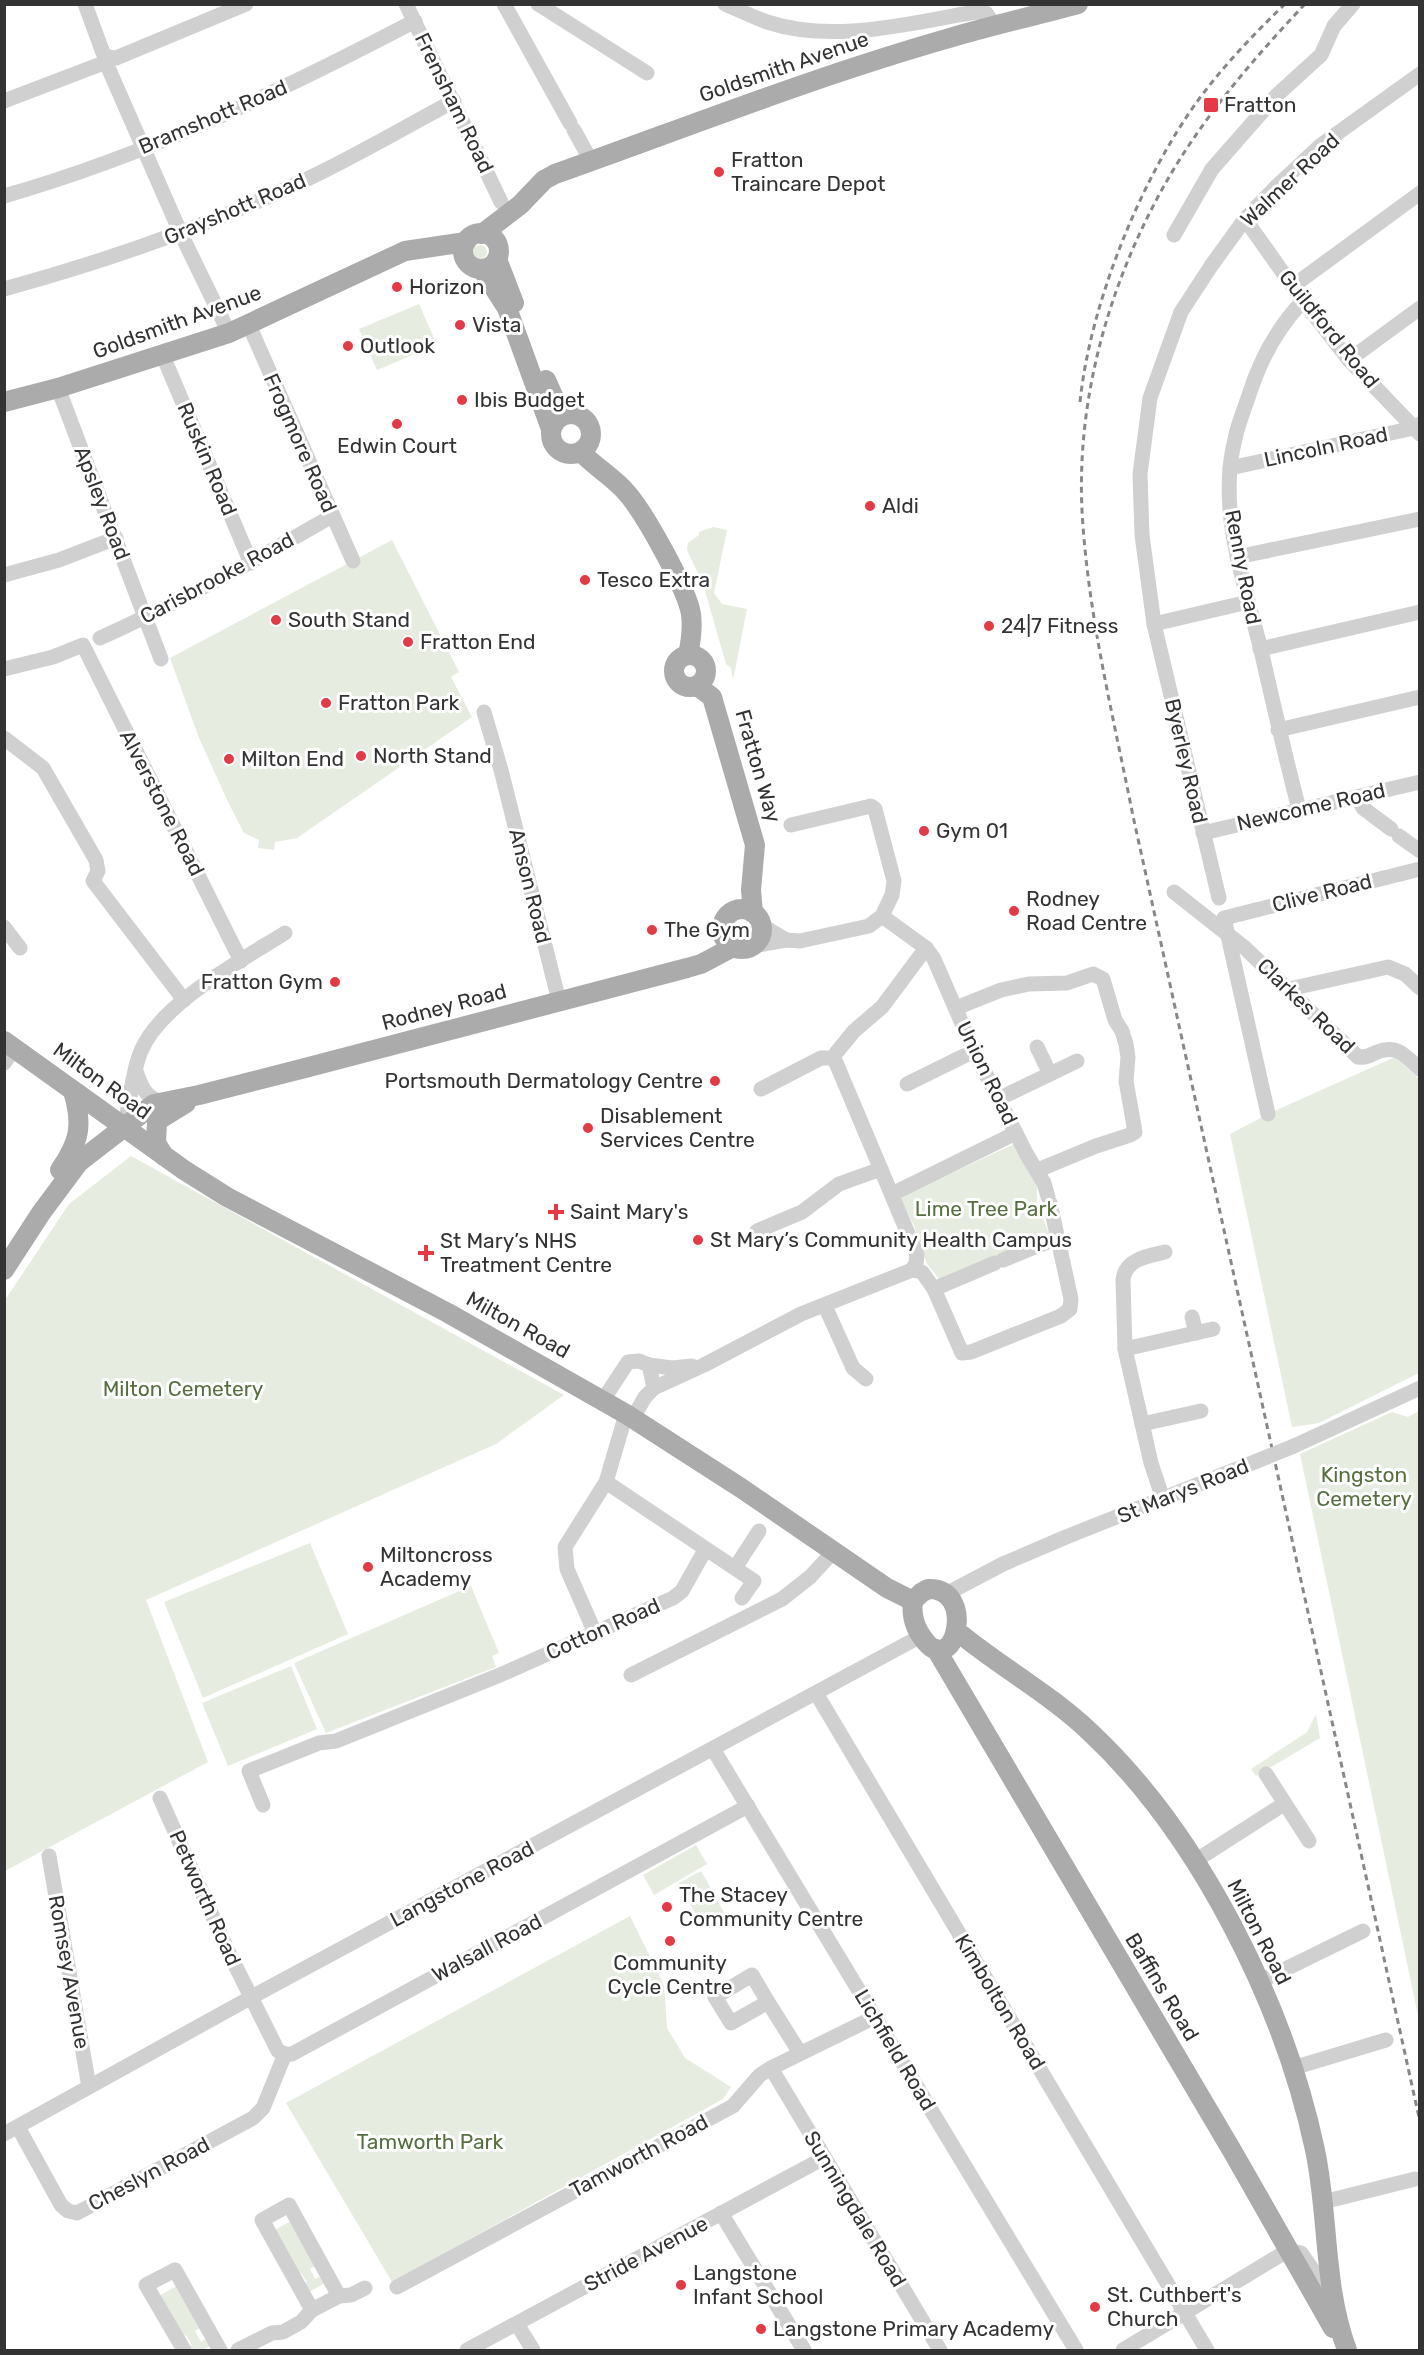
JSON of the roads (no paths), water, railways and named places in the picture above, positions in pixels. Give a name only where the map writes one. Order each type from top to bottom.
[{"type":"main road","name":"Goldsmith Avenue","points":[[4,402],[163,356],[230,333],[405,251],[426,247],[482,252],[511,203],[544,180],[788,90],[946,39],[995,26],[1029,10],[1078,4]]},
{"type":"main road","points":[[482,252],[555,400],[570,414],[585,420],[591,430],[588,444],[581,452]]},
{"type":"main road","name":"Fratton Way","points":[[482,252],[507,308],[551,429],[552,442],[561,452],[574,454],[581,452],[627,492],[659,544],[682,589],[691,612],[693,635],[688,655],[678,660],[674,670],[675,676],[681,685],[691,688],[697,686],[712,697],[718,713],[752,828],[755,867],[751,890],[757,919]]},
{"type":"main road","points":[[551,429],[558,418],[570,414]]},
{"type":"main road","points":[[731,913],[742,909],[757,919],[760,937],[753,946],[743,949],[728,940],[723,922],[731,913],[755,867]]},
{"type":"main road","name":"Rodney Road","points":[[128,1130],[148,1107],[161,1102],[199,1095],[702,964],[728,940]]},
{"type":"main road","name":"Milton Road","points":[[8,1050],[73,1090],[227,1197],[448,1313],[603,1400],[887,1588],[913,1601]]},
{"type":"main road","points":[[40,1213],[47,1189],[72,1153],[78,1132],[80,1114],[73,1090]]},
{"type":"main road","name":"Rodney Road","points":[[128,1130],[199,1095]]},
{"type":"main road","name":"Rodney Road","points":[[165,1156],[156,1143],[157,1121],[199,1095]]},
{"type":"main road","points":[[4,1270],[40,1213],[128,1130]]},
{"type":"main road","points":[[928,1589],[937,1589],[946,1594],[955,1611],[956,1633],[953,1642],[946,1648],[928,1643],[911,1612],[913,1601],[928,1589]]},
{"type":"main road","name":"Milton Road","points":[[956,1633],[1033,1687],[1089,1731],[1119,1762],[1156,1807],[1195,1861],[1233,1929],[1259,1982],[1293,2068],[1316,2152],[1329,2253],[1331,2296],[1346,2350]]},
{"type":"main road","name":"Baffins Road","points":[[928,1643],[1234,2154],[1287,2251],[1307,2273],[1346,2350]]},
{"type":"street","points":[[85,4],[103,53],[181,234],[230,333]]},
{"type":"street","points":[[4,101],[246,4]]},
{"type":"street","name":"Frensham Road","points":[[406,4],[453,101],[511,203]]},
{"type":"street","points":[[504,4],[591,161]]},
{"type":"street","points":[[538,4],[647,73]]},
{"type":"street","points":[[725,4],[769,22],[824,32],[875,29],[976,12],[986,13],[995,26]]},
{"type":"street","points":[[1174,235],[1212,170],[1277,95],[1321,55],[1334,26],[1353,4]]},
{"type":"street","points":[[940,18],[946,39]]},
{"type":"street","name":"Bramshott Road","points":[[4,196],[144,148],[244,107],[415,21]]},
{"type":"street","name":"Walmer Road","points":[[1154,624],[1142,535],[1140,474],[1150,398],[1181,312],[1245,219],[1321,145],[1419,74]]},
{"type":"street","name":"Grayshott Road","points":[[4,289],[128,253],[181,234],[301,182],[453,101]]},
{"type":"street","points":[[1293,286],[1419,192]]},
{"type":"street","name":"Guildford Road","points":[[1245,219],[1303,301],[1349,360],[1418,429]]},
{"type":"street","name":"Renny Road","points":[[1299,809],[1237,557],[1230,505],[1230,468],[1234,440],[1256,373],[1289,316],[1303,301]]},
{"type":"street","points":[[1349,360],[1419,308]]},
{"type":"street","name":"Frogmore Road","points":[[249,325],[353,561]]},
{"type":"street","name":"Ruskin Road","points":[[163,356],[251,563]]},
{"type":"street","name":"Apsley Road","points":[[58,388],[161,659]]},
{"type":"street","name":"Lincoln Road","points":[[1230,468],[1418,429]]},
{"type":"street","name":"Carisbrooke Road","points":[[100,638],[146,618],[251,563],[332,516]]},
{"type":"street","points":[[1237,557],[1419,519]]},
{"type":"street","points":[[4,575],[59,560],[116,538]]},
{"type":"street","points":[[1154,624],[1248,602]]},
{"type":"street","points":[[1260,649],[1419,612]]},
{"type":"street","name":"Byerley Road","points":[[1154,624],[1219,898]]},
{"type":"street","name":"Alverstone Road","points":[[4,669],[53,657],[83,645],[241,961]]},
{"type":"street","points":[[1278,730],[1419,697]]},
{"type":"street","name":"Anson Road","points":[[484,712],[560,1001]]},
{"type":"street","points":[[4,738],[43,768],[96,860],[98,871],[93,881],[184,1000]]},
{"type":"street","name":"Newcome Road","points":[[1203,833],[1419,782]]},
{"type":"street","points":[[1357,797],[1363,808],[1419,851]]},
{"type":"street","points":[[753,946],[786,940],[800,941],[868,926],[882,916],[892,895],[894,881],[875,809],[871,806],[791,825]]},
{"type":"street","name":"Clive Road","points":[[1226,926],[1419,869]]},
{"type":"street","name":"Clarkes Road","points":[[1174,892],[1226,926],[1358,1057],[1364,1058],[1389,1048],[1399,1051],[1419,1069]]},
{"type":"street","name":"Union Road","points":[[882,916],[926,948],[934,959],[974,1051],[1044,1182],[1071,1299],[1070,1309],[1061,1316],[971,1352],[962,1353],[934,1289],[922,1272],[912,1270]]},
{"type":"street","points":[[757,919],[786,940]]},
{"type":"street","points":[[1226,926],[1268,1114]]},
{"type":"street","points":[[4,927],[20,948]]},
{"type":"street","points":[[128,1130],[135,1068],[151,1032],[184,1000],[285,933]]},
{"type":"street","points":[[761,1089],[821,1058],[835,1055],[854,1030],[882,1007],[926,948]]},
{"type":"street","points":[[1289,989],[1388,967],[1405,974],[1419,988]]},
{"type":"street","points":[[956,1008],[1001,990],[1029,984],[1067,983],[1093,974],[1103,980],[1115,1020],[1126,1044],[1128,1057],[1126,1081],[1135,1132],[1130,1136],[1096,1146],[1038,1170]]},
{"type":"street","points":[[1037,1047],[1050,1074]]},
{"type":"street","points":[[907,1084],[974,1051]]},
{"type":"street","points":[[595,1633],[567,1569],[565,1547],[606,1482],[630,1416],[645,1397],[654,1388],[704,1365],[801,1314],[912,1270],[916,1263],[917,1255],[835,1055]]},
{"type":"street","points":[[1000,1098],[1077,1061]]},
{"type":"street","points":[[135,1068],[142,1089],[153,1100],[161,1102]]},
{"type":"street","points":[[892,1194],[1016,1132]]},
{"type":"street","points":[[757,1231],[802,1212],[839,1184],[881,1169]]},
{"type":"street","points":[[934,1289],[1057,1238]]},
{"type":"street","points":[[1163,1499],[1150,1463],[1125,1349],[1124,1274],[1131,1264],[1142,1258],[1165,1252]]},
{"type":"street","points":[[825,1306],[853,1368],[866,1379]]},
{"type":"street","points":[[1192,1317],[1196,1332]]},
{"type":"street","points":[[1125,1349],[1213,1329]]},
{"type":"street","points":[[603,1400],[628,1362],[639,1361],[649,1365],[672,1368],[704,1365]]},
{"type":"street","points":[[649,1365],[654,1388]]},
{"type":"street","name":"St Marys Road","points":[[946,1594],[1003,1564],[1294,1446],[1419,1388]]},
{"type":"street","points":[[1142,1424],[1202,1411]]},
{"type":"street","points":[[606,1482],[754,1581],[742,1598]]},
{"type":"street","points":[[735,1568],[759,1531]]},
{"type":"street","name":"Cotton Road","points":[[263,1805],[249,1771],[319,1743],[336,1741],[500,1675],[673,1598],[682,1591],[705,1550]]},
{"type":"street","points":[[631,1675],[782,1599],[810,1577],[834,1551]]},
{"type":"street","name":"Langstone Road","points":[[11,2130],[250,1998],[816,1693],[928,1643]]},
{"type":"street","name":"Kimbolton Road","points":[[816,1693],[1207,2350]]},
{"type":"street","name":"Lichfield Road","points":[[713,1749],[1076,2350]]},
{"type":"street","points":[[1266,1774],[1309,1841]]},
{"type":"street","name":"Petworth Road","points":[[160,1798],[250,1998]]},
{"type":"street","points":[[1195,1861],[1284,1804]]},
{"type":"street","name":"Walsall Road","points":[[285,2054],[292,2054],[302,2049],[747,1806]]},
{"type":"street","name":"Romsey Avenue","points":[[49,1856],[89,2087]]},
{"type":"street","points":[[1259,1982],[1363,1931]]},
{"type":"street","points":[[250,1998],[278,2050],[285,2054]]},
{"type":"street","points":[[768,2002],[800,2053]]},
{"type":"street","name":"Tamworth Road","points":[[397,2288],[733,2106],[760,2075],[771,2068],[875,2017]]},
{"type":"street","points":[[1293,2068],[1386,2040]]},
{"type":"street","name":"Cheslyn Road","points":[[11,2130],[61,2205],[68,2211],[77,2213],[253,2118],[263,2108],[285,2054]]},
{"type":"street","name":"Sunningdale Road","points":[[771,2068],[940,2350]]},
{"type":"street","name":"Stride Avenue","points":[[467,2350],[824,2158]]},
{"type":"street","points":[[1323,2202],[1415,2179]]},
{"type":"street","points":[[312,2310],[262,2220],[289,2205],[339,2296]]},
{"type":"street","points":[[722,2213],[804,2350]]},
{"type":"street","points":[[1123,2350],[1287,2251]]},
{"type":"street","points":[[1329,2253],[1307,2273],[1331,2296]]},
{"type":"street","points":[[184,2350],[146,2285],[175,2270],[220,2350]]},
{"type":"street","points":[[238,2350],[272,2333],[283,2332],[301,2322],[312,2310],[339,2296],[351,2295],[365,2288]]},
{"type":"street","points":[[517,2324],[533,2350]]},
{"type":"railway","points":[[1080,402],[1095,324],[1107,284],[1138,204],[1157,166],[1209,86],[1285,4]]},
{"type":"railway","points":[[1305,4],[1253,62],[1189,145],[1152,208],[1132,250],[1101,339],[1091,385],[1084,432],[1081,479],[1083,526],[1097,635],[1133,816],[1420,2122]]},
{"type":"place","name":"Fratton","points":[[1211,105]]},
{"type":"place","name":"Fratton Traincare Depot","points":[[719,172]]},
{"type":"place","name":"Horizon","points":[[397,287]]},
{"type":"place","name":"Vista","points":[[460,325]]},
{"type":"place","name":"Outlook","points":[[348,346]]},
{"type":"place","name":"Ibis Budget","points":[[462,400]]},
{"type":"place","name":"Edwin Court","points":[[397,424]]},
{"type":"place","name":"Aldi","points":[[870,506]]},
{"type":"place","name":"Tesco Extra","points":[[585,580]]},
{"type":"place","name":"South Stand","points":[[276,620]]},
{"type":"place","name":"24|7 Fitness","points":[[989,626]]},
{"type":"place","name":"Fratton End","points":[[408,642]]},
{"type":"place","name":"Fratton Park","points":[[326,703]]},
{"type":"place","name":"North Stand","points":[[361,756]]},
{"type":"place","name":"Milton End","points":[[229,759]]},
{"type":"place","name":"Gym 01","points":[[924,831]]},
{"type":"place","name":"Rodney Road Centre","points":[[1014,911]]},
{"type":"place","name":"The Gym","points":[[652,930]]},
{"type":"place","name":"Fratton Gym","points":[[335,982]]},
{"type":"place","name":"Portsmouth Dermatology Centre","points":[[715,1081]]},
{"type":"place","name":"Disablement Services Centre","points":[[588,1128]]},
{"type":"place","name":"Saint Mary's","points":[[556,1212]]},
{"type":"place","name":"St Mary’s Community Health Campus","points":[[698,1240]]},
{"type":"place","name":"St Mary’s NHS Treatment Centre","points":[[426,1253]]},
{"type":"place","name":"Miltoncross Academy","points":[[368,1567]]},
{"type":"place","name":"The Stacey Community Centre","points":[[667,1907]]},
{"type":"place","name":"Community Cycle Centre","points":[[670,1941]]},
{"type":"place","name":"Langstone Infant School","points":[[681,2285]]},
{"type":"place","name":"St. Cuthbert's Church","points":[[1095,2307]]},
{"type":"place","name":"Langstone Primary Academy","points":[[761,2329]]},
{"type":"park label","name":"Lime Tree Park","points":[[986,1209]]},
{"type":"park label","name":"Milton Cemetery","points":[[183,1389]]},
{"type":"park label","name":"Kingston Cemetery","points":[[1364,1487]]},
{"type":"park label","name":"Tamworth Park","points":[[430,2142]]}]
